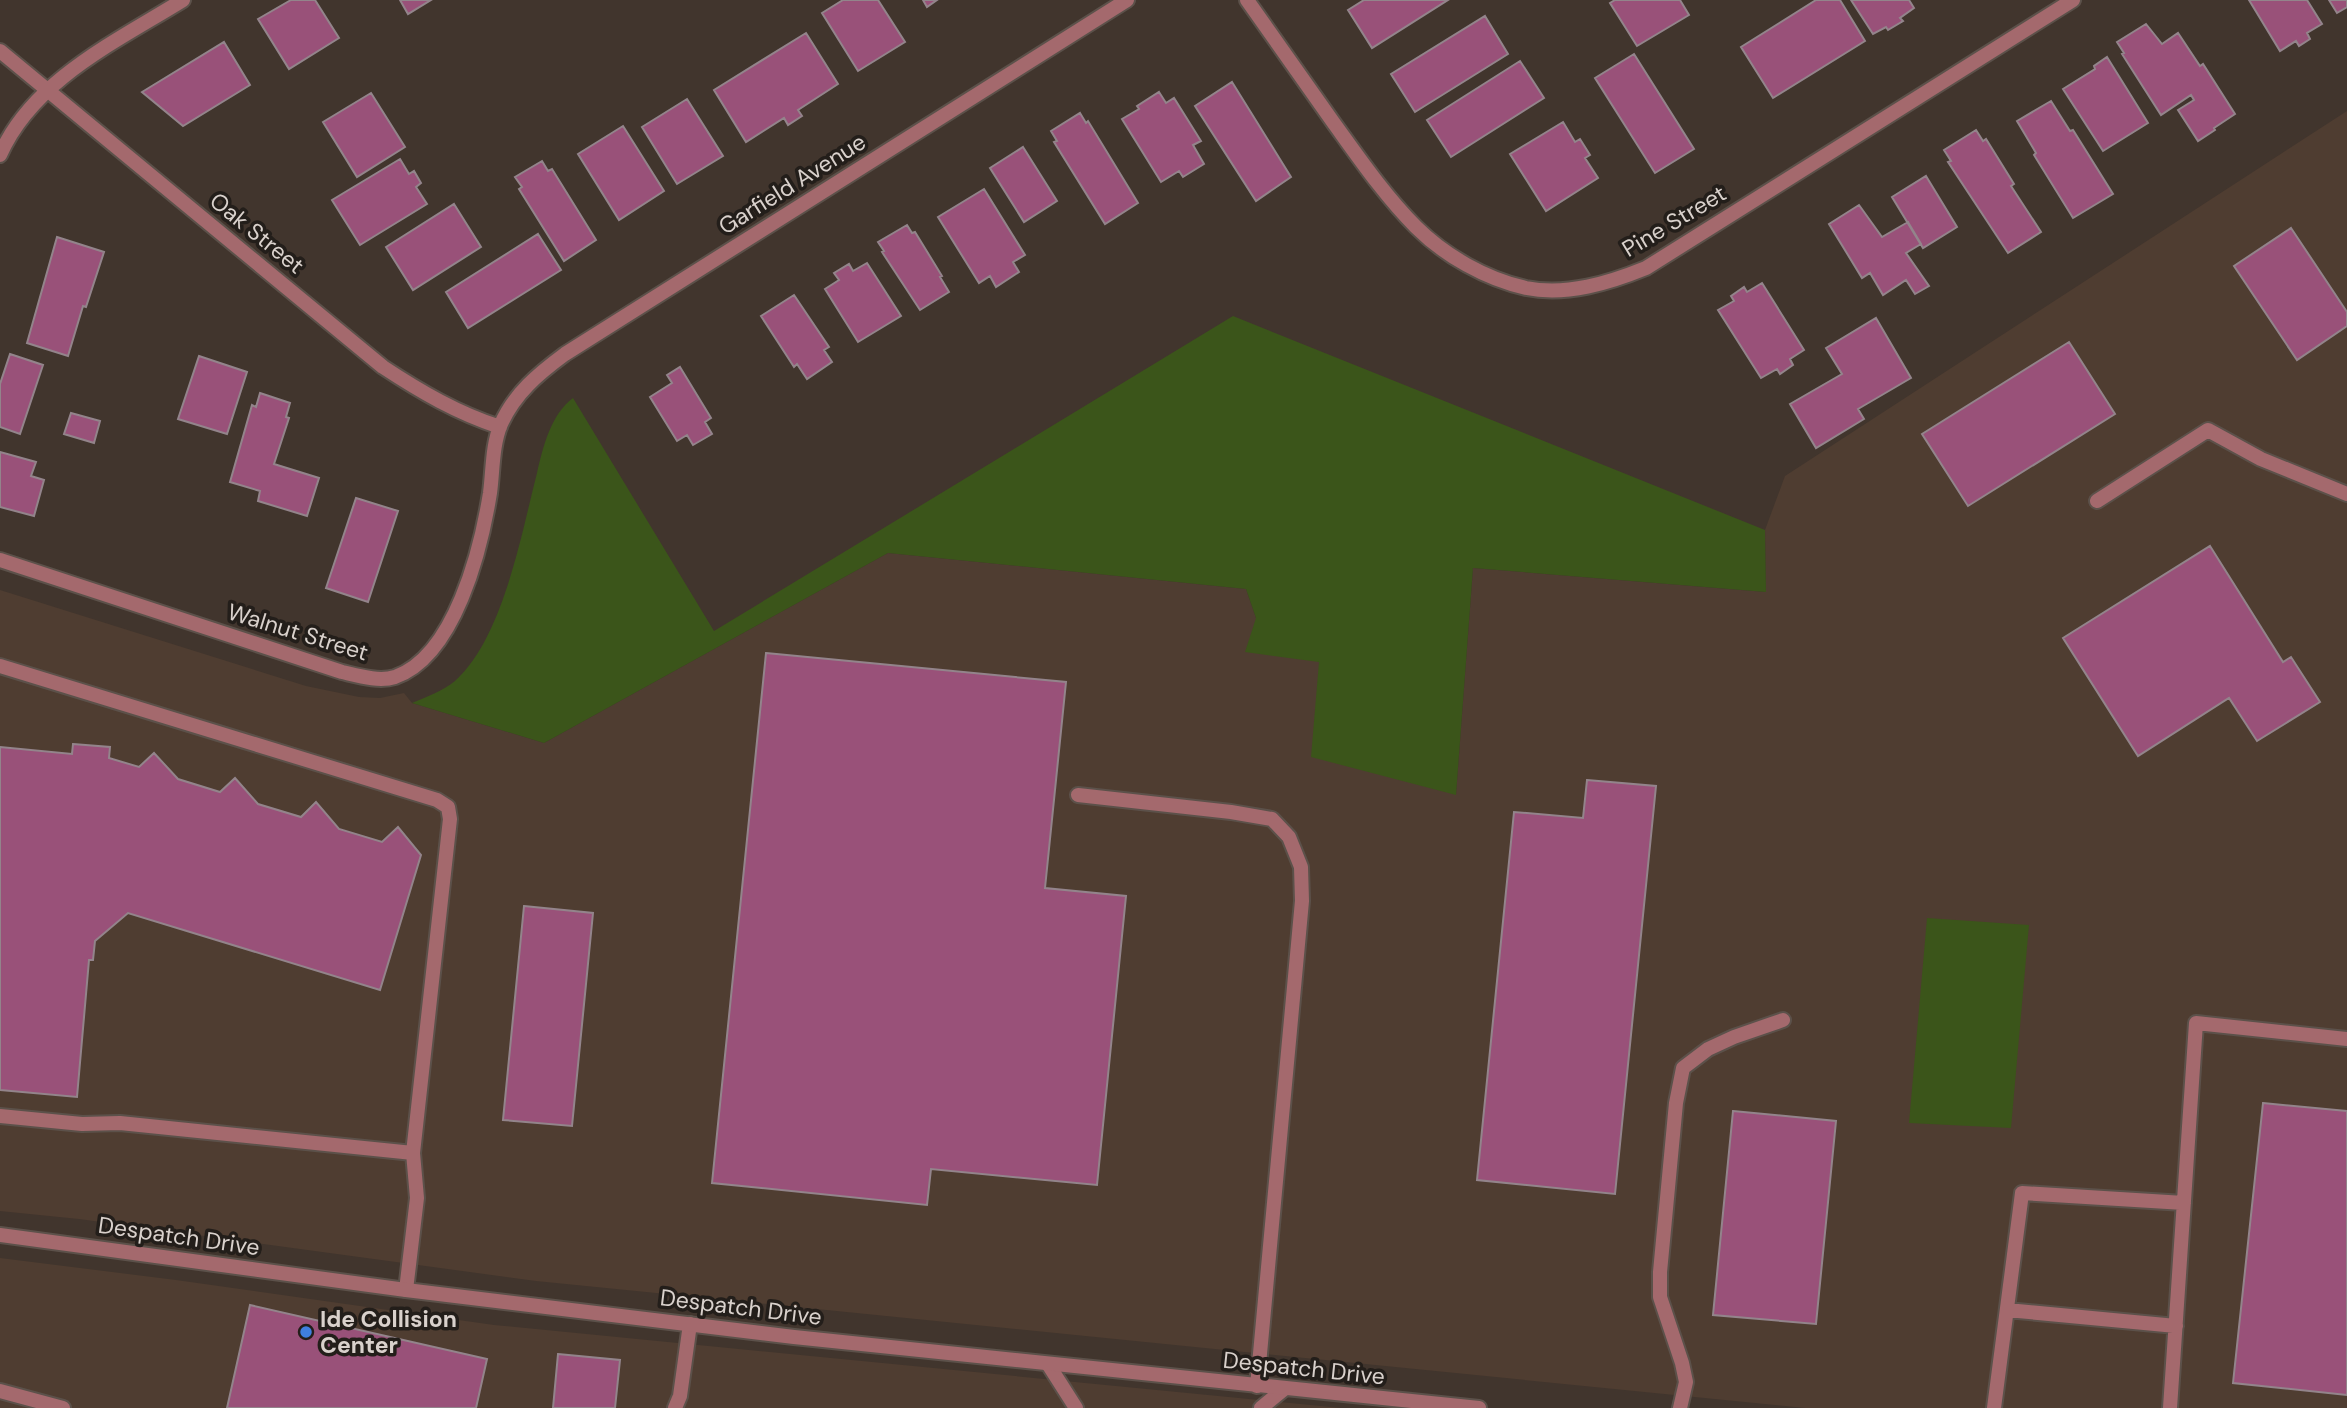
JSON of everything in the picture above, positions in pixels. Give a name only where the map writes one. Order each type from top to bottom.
[{"type":"street","points":[[0,155],[15,128],[47,91],[86,60],[183,0]]},
{"type":"street","name":"Garfield Avenue","points":[[500,427],[524,386],[565,354],[1127,0]]},
{"type":"street","name":"Pine Street","points":[[1247,0],[1362,162],[1416,227],[1470,267],[1498,280],[1529,289],[1591,287],[1618,280],[1646,268],[2073,0]]},
{"type":"street","name":"Oak Street","points":[[0,51],[383,367],[440,403],[469,417],[500,427]]},
{"type":"street","name":"Walnut Street","points":[[0,560],[342,672],[371,678],[393,678],[413,667],[430,651],[447,627],[463,596],[483,529],[500,427]]},
{"type":"street","points":[[2097,501],[2208,430],[2261,459],[2347,494]]},
{"type":"street","points":[[0,666],[437,800],[448,807],[450,819],[413,1153],[416,1198],[406,1290]]},
{"type":"street","points":[[1078,796],[1231,812],[1272,819],[1289,837],[1301,867],[1302,901],[1257,1386]]},
{"type":"street","points":[[1680,1408],[1686,1382],[1660,1297],[1660,1272],[1676,1104],[1683,1068],[1708,1049],[1783,1020]]},
{"type":"street","points":[[2170,1408],[2196,1023],[2347,1039]]},
{"type":"street","points":[[0,1116],[82,1124],[120,1123],[413,1153]]},
{"type":"street","points":[[1994,1408],[2022,1193],[2184,1203]]},
{"type":"street","name":"Despatch Drive","points":[[0,1235],[406,1290],[794,1337],[1479,1408]]},
{"type":"street","points":[[2007,1310],[2176,1326]]},
{"type":"street","points":[[675,1408],[680,1396],[690,1324]]},
{"type":"street","points":[[1048,1364],[1076,1408]]},
{"type":"street","points":[[1261,1408],[1284,1389]]},
{"type":"street","points":[[0,1391],[63,1408]]},
{"type":"shaded area","points":[[2347,111],[2347,1408],[1805,1408],[536,1281],[79,1219],[0,1211],[0,590],[306,686],[359,697],[380,698],[404,693],[412,703],[544,743],[888,553],[1246,589],[1256,618],[1319,662],[1456,794],[1473,568],[1766,592],[1765,530],[1785,476]]},
{"type":"shaded area","points":[[0,1258],[494,1325],[1341,1408],[0,1408]]},
{"type":"green space","points":[[1233,316],[1765,530],[1766,592],[1473,568],[1456,795],[1311,757],[1319,662],[1245,652],[1256,618],[1246,589],[888,553],[544,743],[412,703],[455,681],[472,662],[486,639],[498,613],[517,555],[545,442],[559,413],[573,398],[714,631]]},
{"type":"green space","points":[[1927,918],[2029,925],[2011,1128],[1909,1123]]},
{"type":"building","points":[[291,0],[315,0],[339,38],[289,69],[258,19]]},
{"type":"building","points":[[400,0],[431,0],[408,14]]},
{"type":"building","points":[[843,0],[878,0],[905,42],[858,71],[822,13]]},
{"type":"building","points":[[923,0],[937,0],[927,7]]},
{"type":"building","points":[[1364,0],[1448,0],[1372,48],[1348,10]]},
{"type":"building","points":[[1615,0],[1680,0],[1689,15],[1637,46],[1610,3]]},
{"type":"building","points":[[1816,0],[1840,0],[1865,41],[1773,98],[1741,47]]},
{"type":"building","points":[[1851,0],[1909,0],[1914,8],[1900,18],[1903,21],[1888,30],[1886,27],[1873,34]]},
{"type":"building","points":[[2249,0],[2307,0],[2322,24],[2307,33],[2310,39],[2299,46],[2296,41],[2280,51]]},
{"type":"building","points":[[2329,0],[2347,0],[2347,7],[2337,13]]},
{"type":"building","points":[[1485,16],[1508,54],[1415,112],[1391,74]]},
{"type":"building","points":[[2146,24],[2162,44],[2178,33],[2200,66],[2203,64],[2235,114],[2198,141],[2178,110],[2194,100],[2191,95],[2161,115],[2122,54],[2124,53],[2117,42]]},
{"type":"building","points":[[806,33],[838,84],[798,110],[802,116],[788,125],[784,118],[746,142],[714,90]]},
{"type":"building","points":[[224,42],[250,85],[183,126],[142,92]]},
{"type":"building","points":[[1634,54],[1694,149],[1655,173],[1595,78]]},
{"type":"building","points":[[2107,57],[2148,123],[2103,151],[2063,89],[2095,69],[2094,66]]},
{"type":"building","points":[[1520,61],[1544,98],[1451,157],[1427,120]]},
{"type":"building","points":[[1232,82],[1291,177],[1256,201],[1195,106]]},
{"type":"building","points":[[1159,92],[1166,103],[1174,98],[1201,141],[1193,145],[1204,164],[1183,177],[1179,171],[1161,182],[1122,119]]},
{"type":"building","points":[[371,93],[405,147],[357,177],[323,122]]},
{"type":"building","points":[[687,99],[723,156],[677,184],[642,127]]},
{"type":"building","points":[[2051,101],[2070,131],[2073,130],[2113,194],[2073,218],[2034,155],[2036,153],[2017,121]]},
{"type":"building","points":[[1080,113],[1086,123],[1088,121],[1138,203],[1105,224],[1054,142],[1057,141],[1051,131]]},
{"type":"building","points":[[1563,122],[1575,142],[1580,139],[1590,155],[1585,158],[1598,178],[1546,211],[1510,154]]},
{"type":"building","points":[[623,126],[664,191],[619,220],[578,154]]},
{"type":"building","points":[[1976,130],[1983,141],[1986,139],[2014,184],[2011,186],[2041,232],[2008,253],[1948,162],[1951,161],[1944,150]]},
{"type":"building","points":[[1023,147],[1057,201],[1024,222],[990,168]]},
{"type":"building","points":[[400,159],[409,174],[414,171],[421,183],[416,187],[427,204],[360,245],[332,200]]},
{"type":"building","points":[[542,161],[548,171],[552,169],[596,240],[564,261],[519,189],[522,187],[515,177]]},
{"type":"building","points":[[1926,176],[1957,227],[1923,248],[1892,197]]},
{"type":"building","points":[[984,189],[1025,255],[1013,262],[1019,272],[996,287],[990,276],[979,283],[938,217]]},
{"type":"building","points":[[454,204],[481,247],[413,290],[386,247]]},
{"type":"building","points":[[1859,205],[1882,237],[1908,222],[1921,244],[1906,253],[1929,286],[1915,294],[1906,280],[1883,295],[1870,273],[1862,278],[1829,224]]},
{"type":"building","points":[[907,225],[912,233],[915,232],[949,292],[920,310],[878,242]]},
{"type":"building","points":[[2291,228],[2347,312],[2347,326],[2297,360],[2234,266]]},
{"type":"building","points":[[538,234],[561,270],[468,328],[446,292]]},
{"type":"building","points":[[57,237],[104,252],[86,307],[83,306],[68,356],[27,343]]},
{"type":"building","points":[[867,263],[901,316],[858,342],[825,289],[839,280],[834,273],[849,264],[853,271]]},
{"type":"building","points":[[1762,283],[1804,350],[1790,359],[1793,365],[1780,374],[1777,369],[1761,378],[1718,310],[1734,301],[1731,296],[1744,287],[1747,292]]},
{"type":"building","points":[[794,295],[829,347],[824,350],[832,362],[807,379],[797,364],[794,367],[761,316]]},
{"type":"building","points":[[1876,318],[1911,378],[1858,409],[1864,419],[1816,448],[1790,404],[1842,374],[1826,348]]},
{"type":"building","points":[[2069,342],[2115,414],[1968,506],[1922,434]]},
{"type":"building","points":[[10,354],[43,365],[20,434],[0,427],[0,384]]},
{"type":"building","points":[[199,356],[247,372],[227,434],[178,419]]},
{"type":"building","points":[[680,367],[711,418],[705,422],[712,434],[693,445],[687,435],[677,441],[650,397],[672,383],[667,375]]},
{"type":"building","points":[[260,393],[290,403],[286,417],[289,418],[274,464],[319,478],[307,516],[258,501],[260,491],[230,482],[252,405],[256,407]]},
{"type":"building","points":[[71,413],[100,421],[94,443],[64,434]]},
{"type":"building","points":[[0,452],[36,462],[31,476],[44,480],[34,516],[0,507]]},
{"type":"building","points":[[356,498],[398,511],[368,602],[326,588]]},
{"type":"building","points":[[2210,546],[2283,662],[2291,657],[2320,702],[2257,741],[2229,698],[2138,756],[2063,638]]},
{"type":"building","points":[[766,653],[1066,682],[1045,888],[1126,896],[1097,1185],[931,1169],[927,1205],[712,1183]]},
{"type":"building","points":[[73,744],[110,747],[109,758],[139,767],[154,753],[178,779],[220,792],[235,778],[258,804],[301,817],[316,802],[339,829],[382,842],[398,827],[421,855],[380,990],[128,913],[95,941],[93,960],[89,960],[77,1097],[0,1090],[0,747],[72,754]]},
{"type":"building","points":[[1587,780],[1656,786],[1615,1194],[1477,1180],[1514,812],[1583,818]]},
{"type":"building","points":[[524,906],[593,913],[572,1126],[503,1120]]},
{"type":"building","points":[[2263,1103],[2347,1111],[2347,1395],[2233,1383]]},
{"type":"building","points":[[1733,1111],[1836,1121],[1816,1324],[1713,1315]]},
{"type":"building","name":"Ide Collision Center","points":[[250,1305],[487,1359],[476,1408],[227,1408]]},
{"type":"building","points":[[558,1354],[620,1360],[615,1408],[553,1408]]},
{"type":"place","name":"Ide Collision Center","points":[[306,1332]]}]
